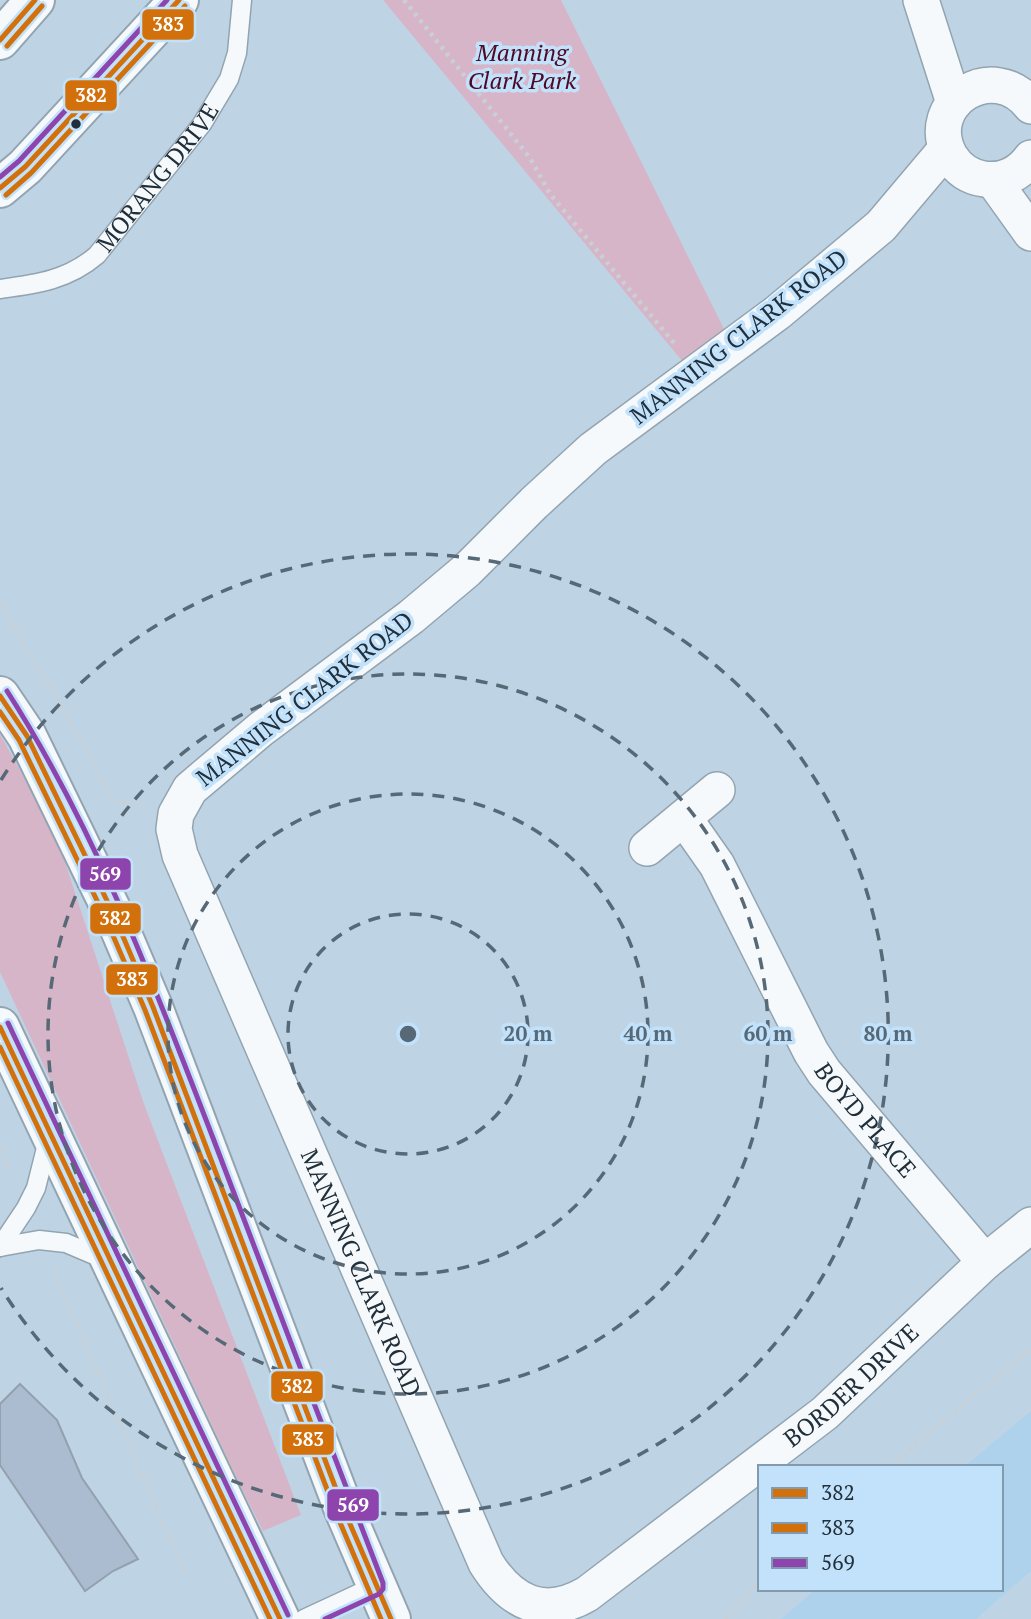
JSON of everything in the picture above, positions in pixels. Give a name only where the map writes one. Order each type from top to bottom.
[{"type":"main road","points":[[0,40],[35,0]]},
{"type":"main road","points":[[0,188],[25,167],[179,0]]},
{"type":"main road","points":[[0,695],[27,736],[44,770],[113,913],[153,1007],[383,1602]]},
{"type":"main road","points":[[0,1027],[280,1619]]},
{"type":"street","points":[[922,1],[1002,93],[945,120],[944,140],[947,149],[964,172],[985,179],[1031,233]]},
{"type":"street","name":"MANNING CLARK ROAD","points":[[881,226],[947,149]]},
{"type":"street","name":"MANNING CLARK ROAD","points":[[522,1601],[509,1593],[486,1563],[180,855],[174,829],[176,814],[190,789],[207,773],[261,729],[411,617],[467,570],[593,449],[776,313],[881,226],[929,198],[985,179],[1004,178],[1029,171]]},
{"type":"street","points":[[647,848],[718,790]]},
{"type":"street","name":"BOYD PLACE","points":[[684,818],[717,864],[811,1052],[824,1072],[985,1262]]},
{"type":"street","name":"BORDER DRIVE","points":[[522,1601],[557,1608],[587,1594],[825,1413],[985,1262],[1031,1225]]},
{"type":"lane","name":"MORANG DRIVE","points":[[0,289],[62,278],[86,265],[97,255],[202,124],[229,79],[237,53],[242,0]]},
{"type":"lane","points":[[0,1247],[36,1188],[50,1131]]},
{"type":"lane","points":[[0,1247],[39,1240],[66,1243],[113,1262]]},
{"type":"lane","points":[[304,1619],[383,1602]]},
{"type":"path","points":[[404,0],[530,158],[550,194],[697,373]]},
{"type":"path","points":[[0,604],[83,743],[113,801]]},
{"type":"path","points":[[0,1149],[26,1208]]},
{"type":"path","points":[[39,1240],[186,1574]]},
{"type":"path","points":[[891,1465],[1031,1348]]},
{"type":"path","points":[[724,1619],[758,1584]]},
{"type":"shaded area","points":[[1031,1411],[1031,1571],[976,1619],[781,1619],[814,1591],[1003,1591],[1003,1465],[966,1465]]},
{"type":"green space","name":"Manning Clark Park","points":[[383,0],[561,0],[726,333],[683,362]]},
{"type":"green space","points":[[0,734],[63,856],[144,1104],[301,1515],[263,1531],[0,972]]},
{"type":"building","points":[[20,1384],[57,1420],[82,1478],[138,1559],[113,1571],[85,1591],[0,1465],[0,1404]]},
{"type":"transit line","name":"382","points":[[0,40],[35,0]]},
{"type":"transit line","name":"569","points":[[0,177],[19,161],[167,0]]},
{"type":"transit line","name":"382","points":[[0,188],[25,167],[179,0]]},
{"type":"transit line","name":"383","points":[[7,46],[42,6]]},
{"type":"transit line","name":"383","points":[[6,195],[31,173],[185,6]]},
{"type":"transit line","name":"569","points":[[7,691],[68,798],[121,909],[213,1138],[383,1583],[379,1594],[325,1619]]},
{"type":"transit line","name":"382","points":[[0,696],[27,736],[113,913],[153,1007],[344,1510],[391,1619]]},
{"type":"transit line","name":"383","points":[[0,712],[19,740],[105,917],[145,1010],[336,1513],[381,1619]]},
{"type":"transit line","name":"569","points":[[8,1023],[288,1615]]},
{"type":"transit line","name":"382","points":[[0,1027],[280,1619]]},
{"type":"transit line","name":"383","points":[[0,1047],[270,1619]]}]
